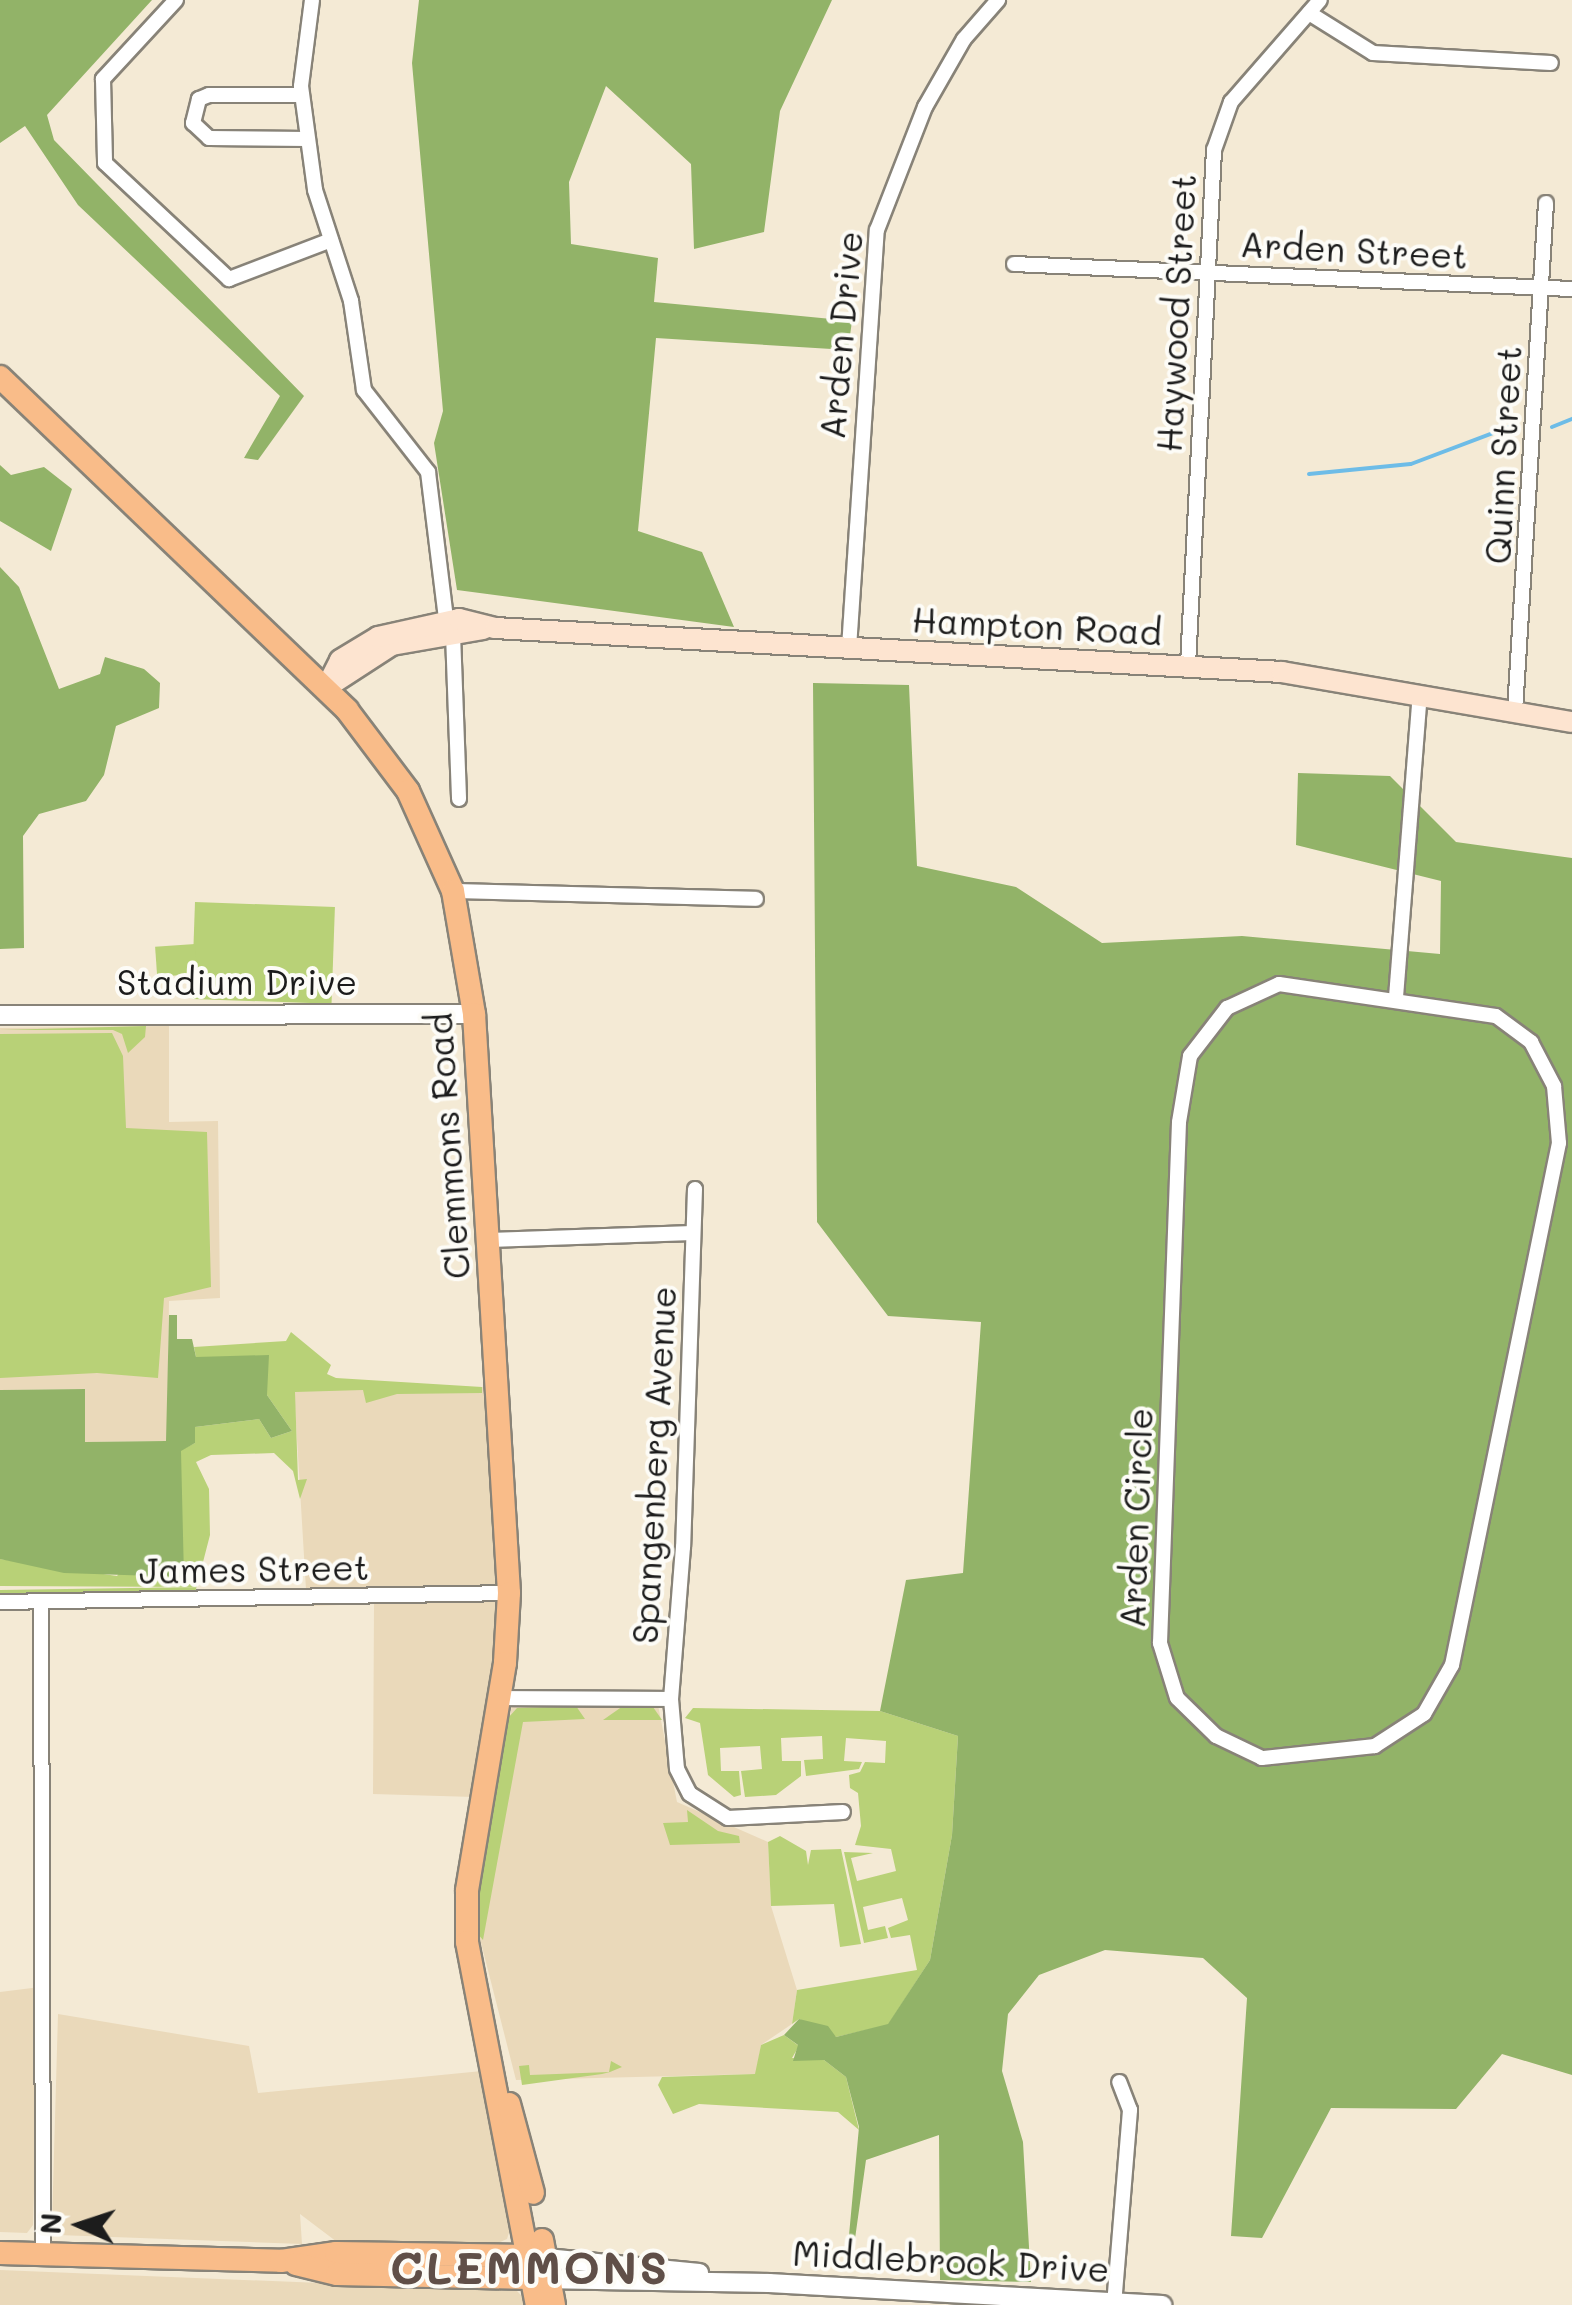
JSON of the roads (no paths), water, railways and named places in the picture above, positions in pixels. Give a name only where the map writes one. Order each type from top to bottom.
[{"type":"main road","name":"Clemmons Road","points":[[0,377],[326,688],[399,778],[453,891],[474,1014],[509,1594],[500,1698],[466,1908],[470,1966],[538,2268],[554,2305]]},
{"type":"main road","name":"Hampton Road","points":[[326,688],[340,660],[363,644],[449,626],[1188,665],[1420,694],[1572,722]]},
{"type":"main road","points":[[0,2253],[281,2261],[336,2253],[538,2268]]},
{"type":"main road","name":"Clemmons Road","points":[[537,2305],[538,2268]]},
{"type":"street","points":[[176,0],[103,79],[105,162],[229,279],[331,240]]},
{"type":"street","points":[[312,0],[302,95],[306,139],[331,240],[352,301],[364,390],[410,441],[428,472],[449,626],[459,799]]},
{"type":"street","name":"Arden Drive","points":[[849,648],[877,230],[924,106],[964,39],[998,0]]},
{"type":"street","name":"Haywood Street","points":[[1188,665],[1206,272],[1219,126],[1231,102],[1320,0]]},
{"type":"street","points":[[1309,13],[1373,53],[1551,62]]},
{"type":"street","points":[[302,95],[209,94],[199,98],[194,124],[209,138],[306,139]]},
{"type":"street","name":"Quinn Street","points":[[1515,711],[1546,203]]},
{"type":"street","name":"Arden Street","points":[[1014,264],[1572,289]]},
{"type":"street","points":[[1396,997],[1420,694]]},
{"type":"street","points":[[453,891],[756,899]]},
{"type":"street","name":"Arden Circle","points":[[1279,984],[1396,997],[1496,1016],[1531,1042],[1554,1086],[1558,1143],[1547,1216],[1452,1665],[1424,1714],[1375,1746],[1262,1758],[1216,1736],[1178,1698],[1160,1643],[1179,1122],[1190,1056],[1227,1008],[1279,984]]},
{"type":"street","name":"Stadium Drive","points":[[0,1015],[474,1014]]},
{"type":"street","name":"Spangenberg Avenue","points":[[695,1189],[684,1547],[671,1698],[680,1778],[712,1811],[738,1819],[843,1812]]},
{"type":"street","name":"Spangenberg Avenue","points":[[489,1240],[693,1234]]},
{"type":"street","name":"James Street","points":[[0,1602],[509,1594]]},
{"type":"street","points":[[41,1602],[42,2254]]},
{"type":"street","points":[[500,1698],[671,1698]]},
{"type":"street","points":[[1114,2304],[1130,2110],[1119,2082]]},
{"type":"street","name":"Middlebrook Drive","points":[[538,2268],[1162,2305]]},
{"type":"waterway","points":[[1552,427],[1572,419]]},
{"type":"waterway","points":[[1309,474],[1411,464],[1509,427]]},
{"type":"district","name":"CLEMMONS","points":[[530,2267]]}]
